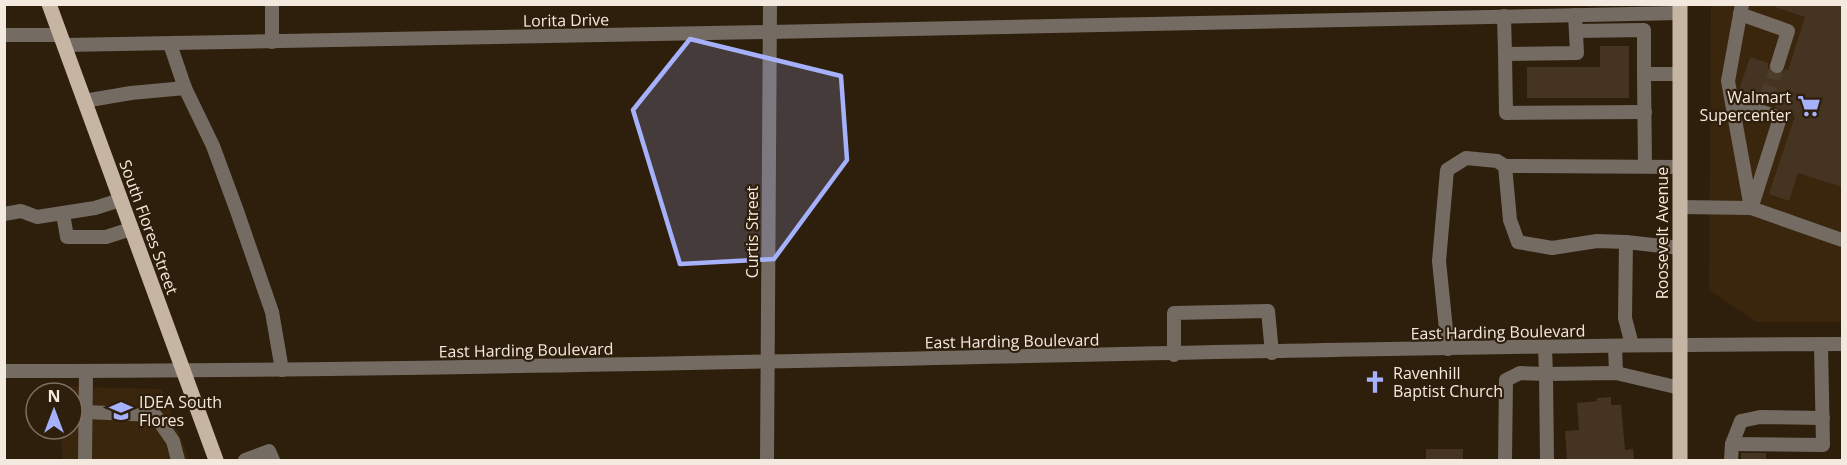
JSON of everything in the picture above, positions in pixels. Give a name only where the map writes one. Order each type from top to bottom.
[{"type":"main road","name":"South Flores Street","points":[[49,4],[216,460]]},
{"type":"main road","name":"Roosevelt Avenue","points":[[1680,8],[1680,460]]},
{"type":"street","points":[[272,4],[272,42]]},
{"type":"street","name":"Curtis Street","points":[[767,460],[770,4]]},
{"type":"street","name":"Lorita Drive","points":[[4,35],[62,40],[170,44],[770,32],[1475,11],[1504,16],[1575,15],[1680,8]]},
{"type":"street","points":[[1751,208],[1728,81],[1741,9],[1788,31],[1777,66]]},
{"type":"street","points":[[1505,54],[1577,53],[1575,15]]},
{"type":"street","points":[[1504,16],[1506,113],[1645,112]]},
{"type":"street","points":[[1576,31],[1644,30],[1646,166]]},
{"type":"street","points":[[170,44],[185,88],[213,146],[249,244],[272,312],[282,370]]},
{"type":"street","points":[[1644,74],[1680,74]]},
{"type":"street","points":[[84,101],[185,88]]},
{"type":"street","points":[[1732,102],[1764,105],[1780,118],[1751,208]]},
{"type":"street","points":[[1448,349],[1439,261],[1447,170],[1466,158],[1497,161],[1505,166],[1680,167]]},
{"type":"street","points":[[1505,166],[1510,220],[1518,242],[1552,248],[1597,242],[1626,242],[1680,248]]},
{"type":"street","points":[[4,214],[21,211],[38,218],[95,208],[120,200]]},
{"type":"street","points":[[1680,207],[1751,208],[1842,240]]},
{"type":"street","points":[[63,214],[67,237],[106,237],[130,229]]},
{"type":"street","points":[[1626,242],[1625,318],[1632,345]]},
{"type":"street","points":[[1174,354],[1174,314],[1268,311],[1272,352]]},
{"type":"street","points":[[1732,444],[1823,445],[1821,344]]},
{"type":"street","name":"East Harding Boulevard","points":[[4,371],[282,370],[767,363],[1632,345],[1842,344]]},
{"type":"street","points":[[1615,346],[1616,373]]},
{"type":"street","points":[[1545,347],[1547,460]]},
{"type":"street","points":[[85,460],[86,371]]},
{"type":"street","points":[[1505,460],[1506,380],[1520,373],[1616,373],[1680,388]]},
{"type":"street","points":[[85,412],[155,415],[173,441],[178,460]]},
{"type":"street","points":[[1731,460],[1732,444],[1741,421],[1760,417],[1823,418]]},
{"type":"street","points":[[245,460],[269,451],[273,460]]},
{"type":"highlighted area","points":[[690,39],[841,76],[847,160],[774,259],[680,264],[633,110]]},
{"type":"shaded area","points":[[1711,5],[1842,5],[1842,322],[1756,322],[1709,290]]},
{"type":"shaded area","name":"IDEA South Flores","points":[[84,387],[162,389],[189,460],[62,460],[61,441],[84,441]]},
{"type":"building","name":"Walmart Supercenter","points":[[1776,4],[1842,4],[1842,187],[1798,173],[1789,201],[1769,194],[1795,116],[1775,107],[1777,102],[1739,90],[1750,57],[1768,63],[1768,69],[1774,74],[1780,75],[1785,69],[1788,70],[1805,17],[1775,7]]},
{"type":"building","points":[[1600,46],[1629,46],[1629,98],[1527,98],[1527,67],[1600,67]]},
{"type":"building","points":[[1611,397],[1611,405],[1621,405],[1625,450],[1633,449],[1634,460],[1567,460],[1565,431],[1579,430],[1577,403]]},
{"type":"building","points":[[1426,449],[1463,449],[1463,460],[1426,460]]},
{"type":"building","points":[[1741,453],[1766,453],[1766,460],[1741,460]]},
{"type":"tunnel","points":[[1766,99],[1777,66]]},
{"type":"place","name":"Walmart Supercenter","points":[[1809,106]]},
{"type":"place","name":"Ravenhill Baptist Church","points":[[1375,382]]},
{"type":"place","name":"IDEA South Flores","points":[[121,411]]}]
